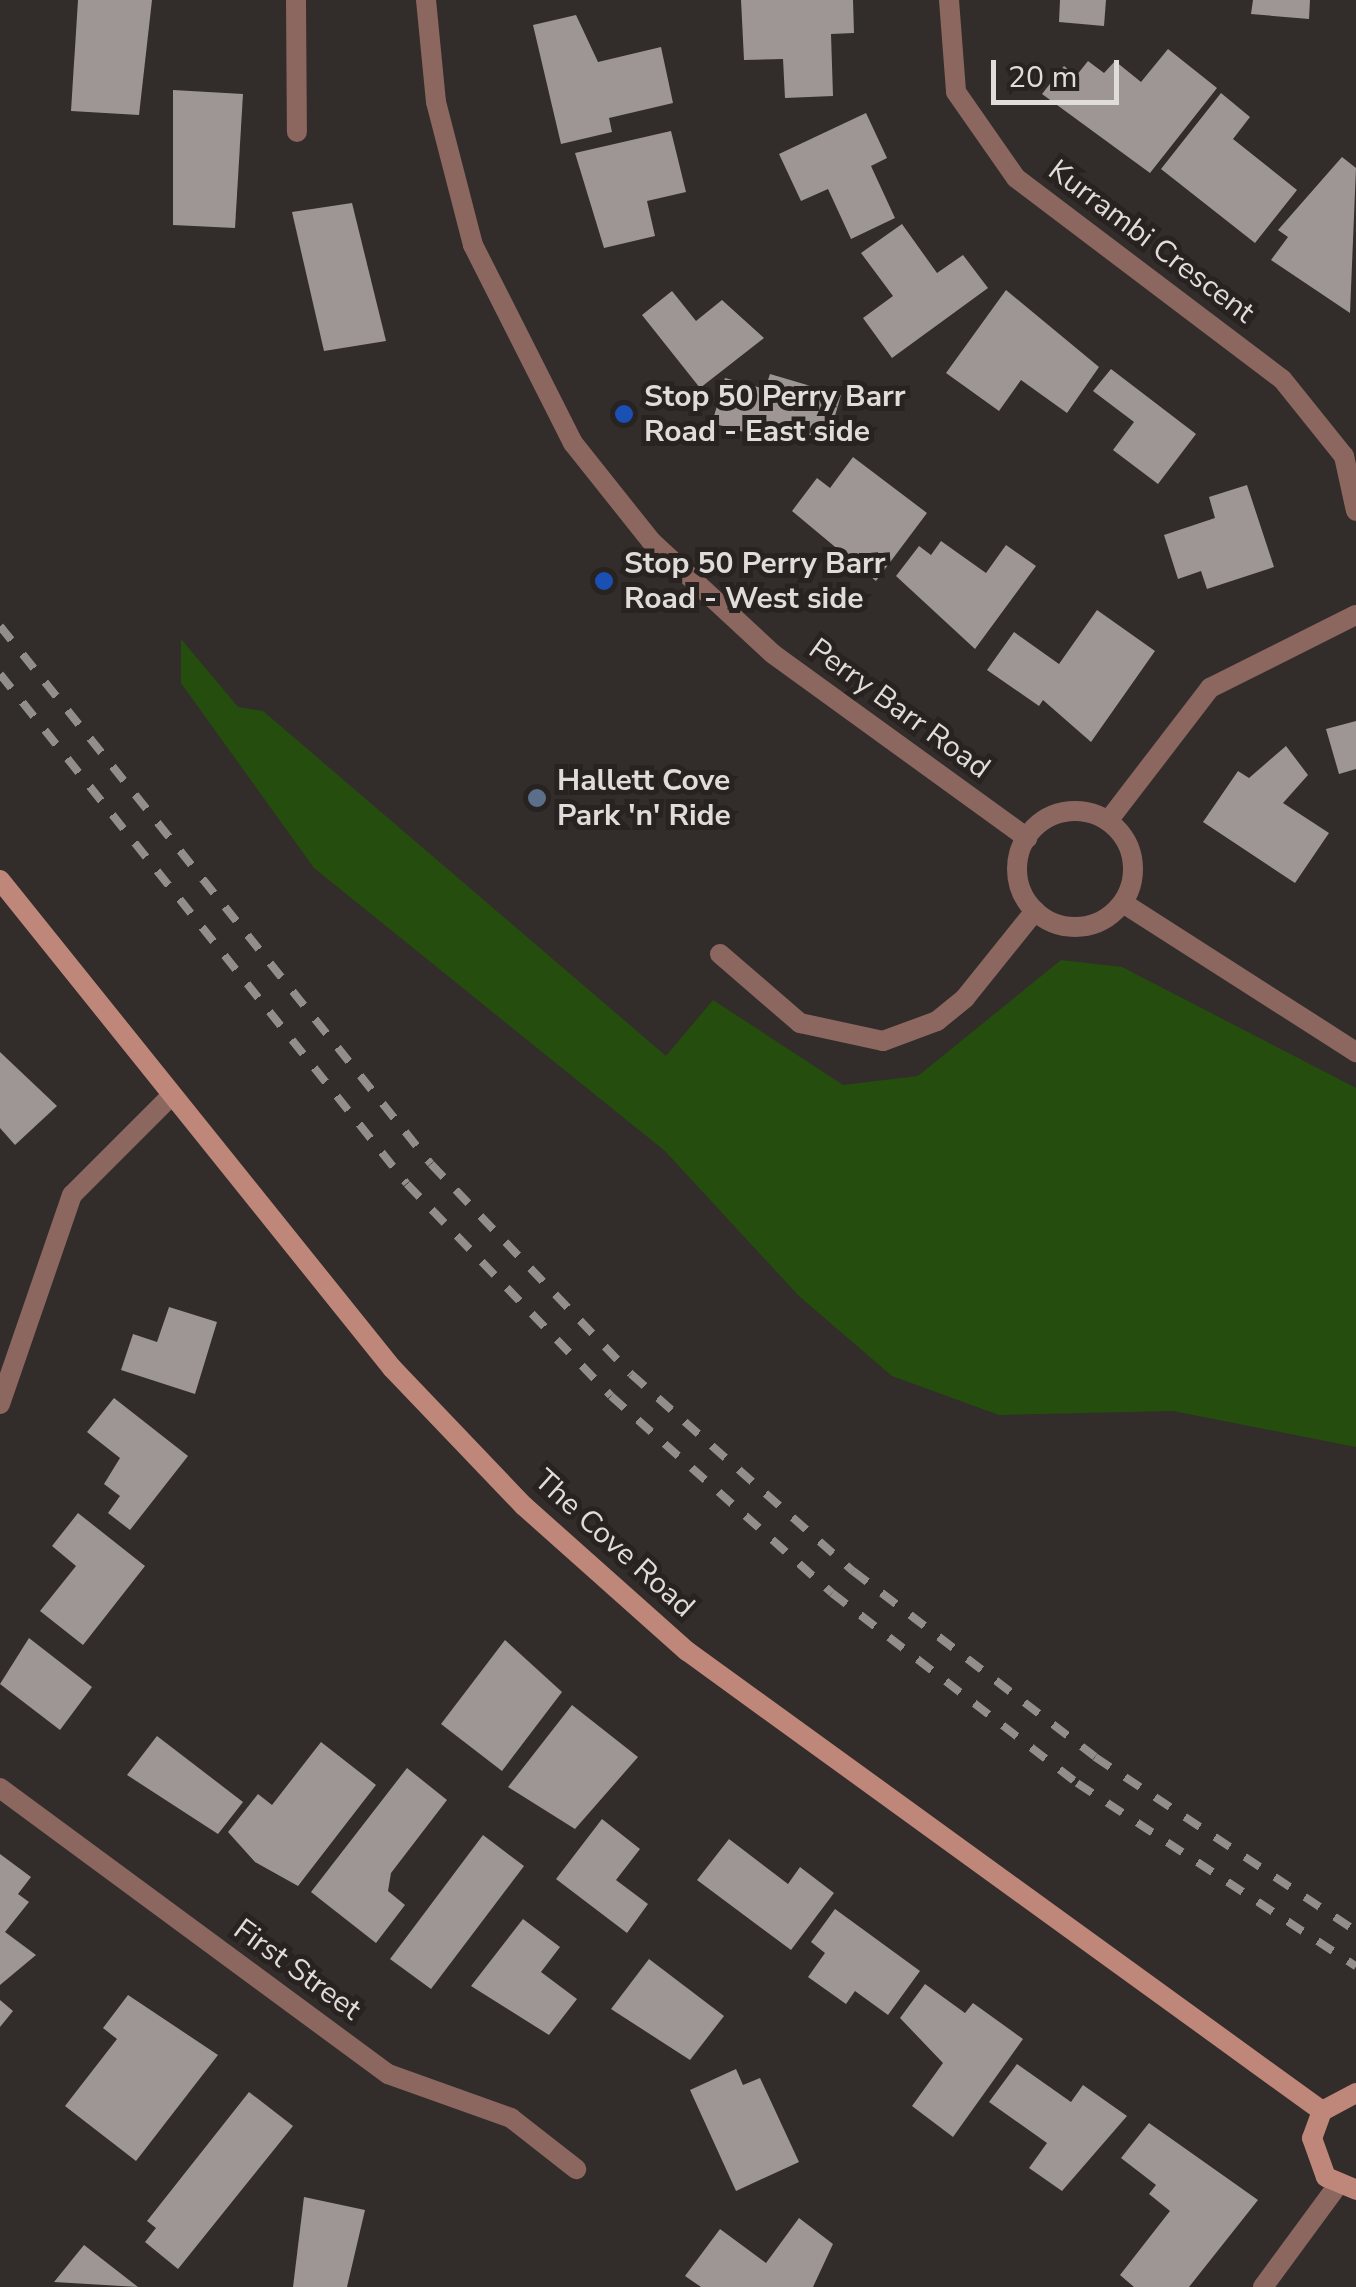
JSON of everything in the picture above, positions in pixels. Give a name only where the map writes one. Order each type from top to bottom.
[{"type":"street","points":[[296,0],[296,132]]},
{"type":"street","name":"Perry Barr Road","points":[[426,0],[436,102],[472,245],[573,442],[652,541],[772,654],[1027,838]]},
{"type":"street","name":"Kurrambi Crescent","points":[[949,0],[956,92],[1016,178],[1282,379],[1344,456],[1356,511]]},
{"type":"street","points":[[1108,821],[1210,688],[1356,614]]},
{"type":"street","points":[[1073,811],[1108,821],[1130,850],[1123,903],[1081,928],[1035,912],[1017,868],[1027,838],[1073,811]]},
{"type":"street","name":"The Cove Road","points":[[0,880],[392,1368],[524,1506],[687,1650],[1322,2111]]},
{"type":"street","points":[[1123,903],[1356,1052]]},
{"type":"street","points":[[720,954],[800,1022],[882,1041],[938,1021],[964,998],[1035,912]]},
{"type":"street","points":[[0,1404],[72,1195],[171,1096]]},
{"type":"street","name":"First Street","points":[[0,1788],[388,2074],[511,2118],[576,2169]]},
{"type":"street","points":[[1263,2287],[1347,2188],[1313,2152],[1322,2111],[1356,2093]]},
{"type":"green space","points":[[181,639],[238,707],[263,711],[666,1056],[713,1000],[843,1085],[918,1076],[1061,960],[1122,967],[1356,1088],[1356,1447],[1173,1411],[999,1415],[892,1376],[799,1296],[665,1151],[314,868],[181,683]]},
{"type":"building","points":[[78,0],[152,0],[139,115],[71,111]]},
{"type":"building","points":[[741,0],[853,0],[854,33],[831,34],[833,96],[785,98],[783,59],[744,60]]},
{"type":"building","points":[[1060,0],[1106,0],[1104,26],[1059,22]]},
{"type":"building","points":[[1253,0],[1310,0],[1309,19],[1251,14]]},
{"type":"building","points":[[576,15],[598,62],[661,47],[673,103],[609,118],[612,132],[561,144],[533,25]]},
{"type":"building","points":[[1168,49],[1217,88],[1150,173],[1042,94],[1064,66],[1076,76],[1088,61],[1104,73],[1115,61],[1141,82]]},
{"type":"building","points":[[173,90],[243,94],[235,228],[173,225]]},
{"type":"building","points":[[1221,93],[1250,117],[1233,139],[1297,190],[1255,243],[1161,169]]},
{"type":"building","points":[[866,113],[887,158],[871,166],[895,218],[851,239],[828,189],[801,201],[779,154]]},
{"type":"building","points":[[671,131],[686,192],[647,201],[655,236],[604,248],[575,153]]},
{"type":"building","points":[[1342,157],[1356,168],[1350,313],[1271,260],[1288,237],[1278,230]]},
{"type":"building","points":[[352,203],[386,341],[324,351],[292,212]]},
{"type":"building","points":[[902,224],[937,273],[963,255],[988,288],[892,358],[863,318],[893,296],[861,253]]},
{"type":"building","points":[[1006,290],[1099,367],[1067,413],[1021,380],[999,411],[946,373]]},
{"type":"building","points":[[672,291],[696,321],[722,300],[764,338],[700,388],[642,315]]},
{"type":"building","points":[[1111,369],[1196,434],[1158,484],[1113,450],[1134,422],[1093,391]]},
{"type":"building","points":[[770,374],[841,395],[828,440],[793,430],[789,445],[712,423],[725,378],[765,389]]},
{"type":"building","points":[[853,457],[927,513],[876,581],[792,511],[817,478],[830,488]]},
{"type":"building","points":[[1247,485],[1274,567],[1207,589],[1201,571],[1178,579],[1164,535],[1215,518],[1209,497]]},
{"type":"building","points":[[941,541],[986,573],[1006,545],[1036,566],[975,649],[896,576],[919,546],[931,555]]},
{"type":"building","points":[[1097,610],[1155,651],[1091,742],[1043,700],[1039,706],[987,670],[1014,632],[1059,664]]},
{"type":"building","points":[[1356,721],[1356,769],[1339,774],[1326,729]]},
{"type":"building","points":[[1286,746],[1308,775],[1283,803],[1329,833],[1295,883],[1203,822],[1238,771],[1249,778]]},
{"type":"building","points":[[0,1052],[57,1106],[15,1145],[0,1128]]},
{"type":"building","points":[[169,1307],[217,1322],[195,1394],[121,1370],[133,1334],[157,1342]]},
{"type":"building","points":[[114,1398],[188,1456],[130,1530],[108,1513],[120,1496],[104,1484],[120,1458],[87,1432]]},
{"type":"building","points":[[78,1513],[145,1566],[83,1645],[40,1611],[76,1566],[52,1546]]},
{"type":"building","points":[[29,1638],[92,1687],[60,1730],[0,1684]]},
{"type":"building","points":[[505,1640],[562,1692],[502,1771],[441,1724]]},
{"type":"building","points":[[572,1705],[638,1757],[575,1829],[508,1787]]},
{"type":"building","points":[[157,1736],[243,1802],[218,1834],[127,1775]]},
{"type":"building","points":[[321,1742],[376,1785],[298,1886],[255,1862],[228,1832],[258,1794],[272,1805]]},
{"type":"building","points":[[407,1768],[447,1800],[391,1873],[388,1891],[405,1905],[376,1943],[311,1892]]},
{"type":"building","points":[[602,1819],[640,1849],[616,1880],[648,1904],[627,1933],[556,1879]]},
{"type":"building","points":[[483,1835],[524,1866],[431,1989],[390,1959]]},
{"type":"building","points":[[729,1839],[788,1884],[800,1867],[834,1893],[791,1950],[697,1880]]},
{"type":"building","points":[[0,1854],[31,1877],[18,1894],[29,1902],[5,1932],[36,1955],[0,1985]]},
{"type":"building","points":[[835,1909],[920,1971],[888,2015],[855,1991],[846,2004],[808,1977],[825,1953],[811,1942]]},
{"type":"building","points":[[523,1919],[560,1947],[541,1972],[577,1999],[549,2035],[471,1986]]},
{"type":"building","points":[[649,1959],[724,2016],[690,2060],[611,2009]]},
{"type":"building","points":[[925,1984],[965,2013],[973,2003],[1023,2039],[953,2137],[912,2106],[943,2063],[900,2018]]},
{"type":"building","points":[[128,1995],[218,2055],[136,2161],[65,2106],[117,2039],[103,2028]]},
{"type":"building","points":[[0,2000],[13,2011],[0,2027]]},
{"type":"building","points":[[1017,2064],[1071,2102],[1083,2085],[1127,2116],[1062,2191],[1029,2168],[1047,2143],[989,2102]]},
{"type":"building","points":[[736,2069],[743,2085],[760,2078],[799,2162],[736,2191],[690,2090]]},
{"type":"building","points":[[249,2092],[293,2126],[178,2269],[145,2242],[156,2228],[147,2221]]},
{"type":"building","points":[[1149,2123],[1258,2200],[1189,2287],[1134,2287],[1120,2275],[1170,2211],[1149,2194],[1156,2185],[1121,2158]]},
{"type":"building","points":[[304,2197],[365,2210],[347,2287],[293,2287]]},
{"type":"building","points":[[799,2218],[833,2244],[813,2287],[701,2287],[685,2276],[720,2229],[766,2263]]},
{"type":"building","points":[[84,2245],[138,2287],[54,2282]]},
{"type":"railway","points":[[0,626],[431,1164],[631,1374],[853,1571],[1095,1757],[1356,1931]]},
{"type":"railway","points":[[0,674],[407,1184],[611,1396],[832,1593],[1077,1783],[1356,1966]]},
{"type":"place","name":"Stop 50 Perry Barr Road - East side","points":[[624,414]]},
{"type":"place","name":"Stop 50 Perry Barr Road - West side","points":[[604,581]]},
{"type":"place","name":"Hallett Cove Park 'n' Ride","points":[[537,798]]}]
